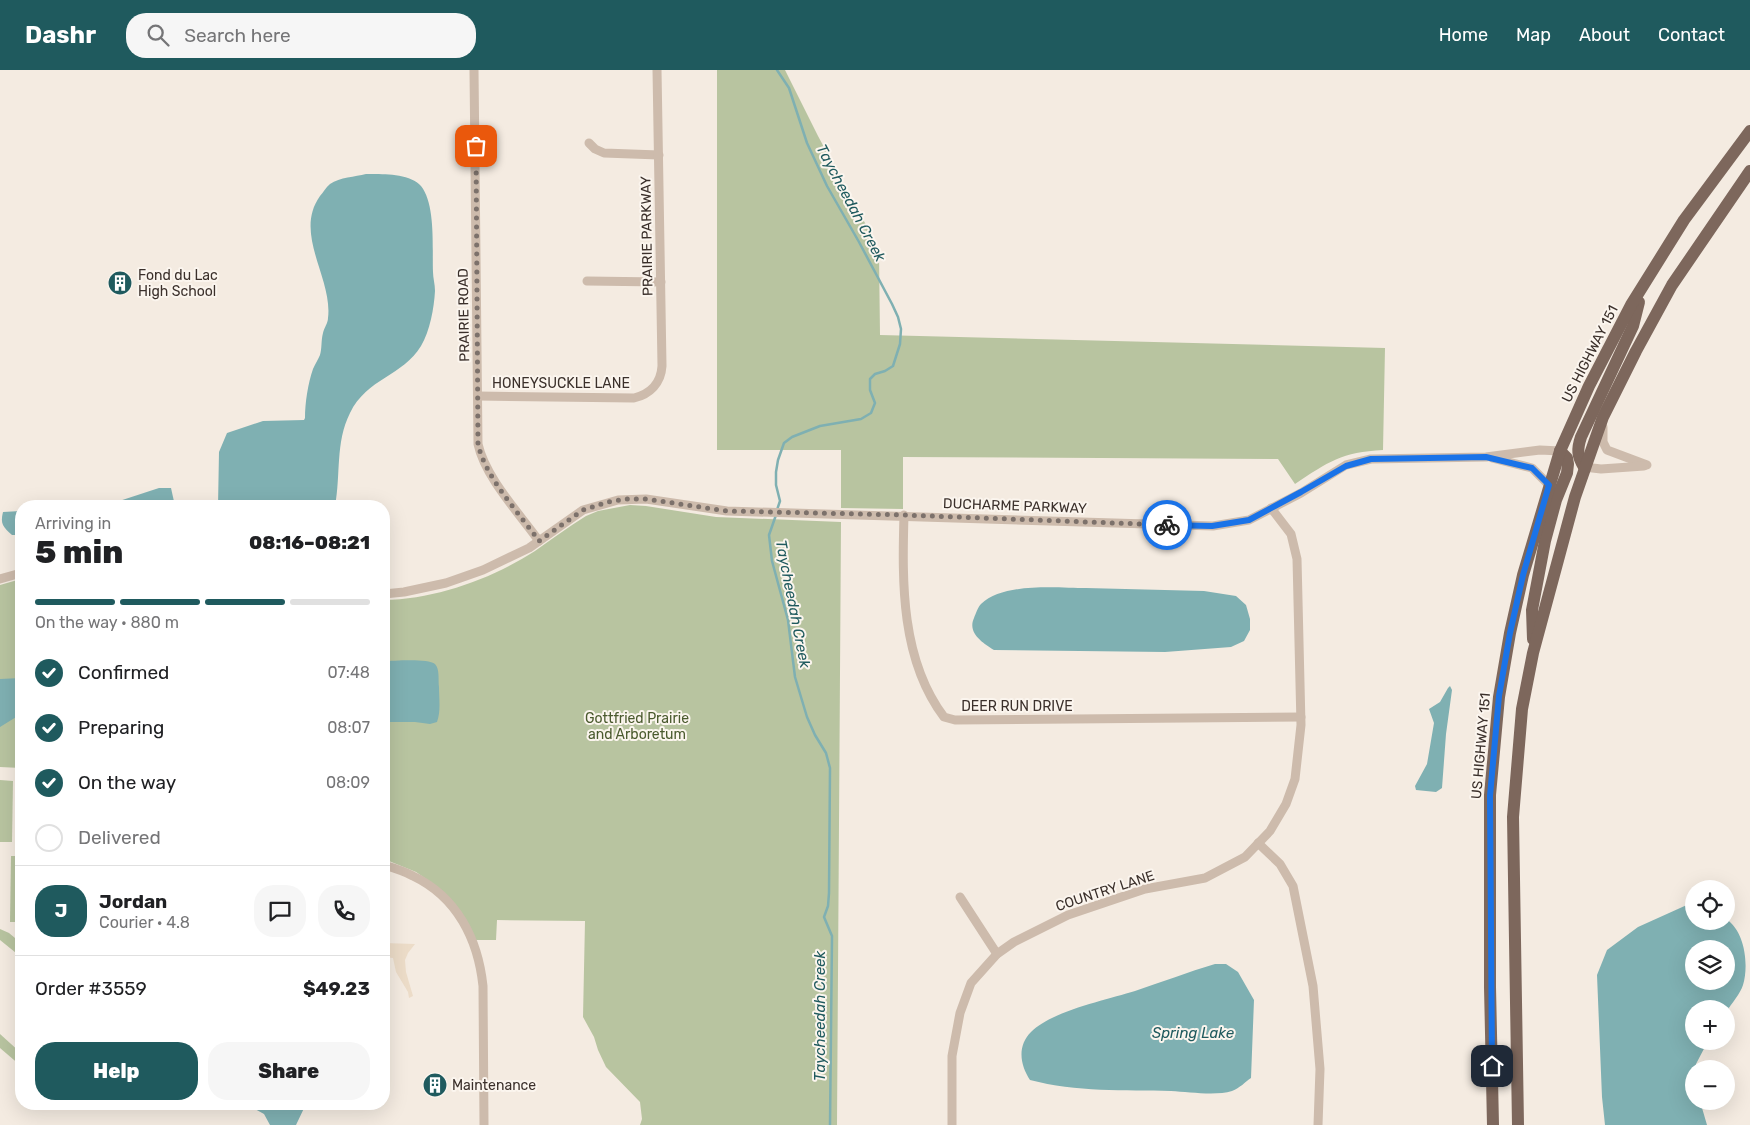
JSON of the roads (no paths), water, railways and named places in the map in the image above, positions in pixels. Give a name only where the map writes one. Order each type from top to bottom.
[{"type":"main road","name":"US HIGHWAY 151","points":[[1493,1125],[1490,987],[1490,796],[1499,696],[1523,575],[1560,451],[1589,386],[1642,287],[1684,220],[1750,131]]},
{"type":"main road","points":[[1518,1125],[1513,817],[1522,708],[1533,652],[1574,497],[1604,417],[1636,351],[1672,285],[1750,170]]},
{"type":"main road","points":[[1584,467],[1577,454],[1577,447],[1633,326],[1642,287]]},
{"type":"main road","points":[[1533,652],[1532,610],[1545,541],[1556,500],[1567,473],[1567,458],[1560,451]]},
{"type":"street","name":"PRAIRIE ROAD","points":[[474,70],[478,444],[483,462],[492,477],[539,541]]},
{"type":"street","name":"PRAIRIE PARKWAY","points":[[644,394],[656,385],[662,370],[657,70]]},
{"type":"street","points":[[589,143],[595,149],[604,153],[659,154]]},
{"type":"street","points":[[587,281],[661,282]]},
{"type":"street","name":"HONEYSUCKLE LANE","points":[[478,396],[630,398],[644,394]]},
{"type":"street","points":[[1584,467],[1601,469],[1647,466],[1607,450],[1604,446],[1602,434],[1604,417]]},
{"type":"street","name":"DUCHARME PARKWAY","points":[[390,593],[424,588],[464,577],[502,562],[539,541],[583,510],[618,500],[646,499],[702,509],[767,513],[904,515],[1109,524],[1212,526],[1249,520],[1346,466],[1371,459],[1486,457],[1540,450],[1560,451]]},
{"type":"street","name":"DUCHARME PARKWAY","points":[[1486,457],[1532,468],[1549,485]]},
{"type":"street","name":"COUNTRY LANE","points":[[952,1125],[952,1056],[960,1013],[971,983],[996,954],[1014,942],[1068,914],[1145,890],[1205,878],[1245,856],[1270,831],[1282,811],[1295,779],[1301,717],[1297,559],[1291,534],[1271,508]]},
{"type":"street","name":"DEER RUN DRIVE","points":[[904,515],[903,586],[914,654],[929,696],[944,717],[954,720],[1301,717]]},
{"type":"street","points":[[0,579],[15,575]]},
{"type":"street","points":[[1258,843],[1280,864],[1293,886],[1313,986],[1320,1069],[1318,1125]]},
{"type":"street","points":[[390,867],[417,878],[441,895],[461,917],[475,944],[481,966],[483,986],[484,1125]]},
{"type":"street","points":[[960,897],[996,954]]},
{"type":"water","points":[[366,174],[403,176],[416,182],[426,194],[431,215],[435,291],[434,305],[427,333],[421,346],[413,356],[366,392],[357,401],[350,413],[345,424],[340,447],[336,500],[218,500],[219,452],[227,433],[263,421],[304,420],[305,418],[310,380],[320,355],[322,336],[328,318],[325,287],[312,241],[311,225],[313,211],[320,196],[327,187],[343,179]]},
{"type":"water","points":[[159,488],[171,488],[174,500],[122,500]]},
{"type":"water","points":[[15,511],[15,535],[6,530],[3,525],[3,512]]},
{"type":"water","points":[[1046,587],[1204,591],[1236,596],[1246,605],[1250,619],[1250,630],[1244,641],[1231,647],[1165,652],[994,650],[977,637],[972,623],[980,605],[991,597],[1017,589]]},
{"type":"water","points":[[418,660],[431,662],[437,666],[439,709],[437,722],[430,724],[390,722],[390,661]]},
{"type":"water","points":[[15,678],[15,718],[0,727],[0,679]]},
{"type":"water","points":[[1450,686],[1452,690],[1446,734],[1442,788],[1436,792],[1416,790],[1415,786],[1427,764],[1434,723],[1429,709],[1440,702]]},
{"type":"water","points":[[1685,906],[1685,930],[1735,930],[1735,928],[1738,932],[1744,949],[1746,968],[1742,988],[1735,1000],[1685,1000],[1685,1050],[1703,1050],[1698,1060],[1685,1060],[1685,1110],[1703,1110],[1707,1125],[1605,1125],[1602,1097],[1597,975],[1607,950],[1638,927]]},
{"type":"water","name":"Spring Lake","points":[[1215,964],[1226,964],[1238,972],[1254,1000],[1251,1078],[1238,1088],[1232,1091],[1210,1093],[1100,1090],[1065,1087],[1030,1080],[1022,1062],[1022,1049],[1027,1037],[1040,1025],[1065,1012]]},
{"type":"water","points":[[257,1110],[303,1110],[296,1125],[270,1125],[264,1114]]},
{"type":"waterway","name":"Taycheedah Creek","points":[[777,70],[789,88],[807,143],[827,186],[892,304],[901,329],[900,344],[893,366],[875,374],[870,379],[870,390],[875,403],[871,413],[861,419],[820,426],[792,437],[784,443],[776,472],[776,485],[780,501],[777,510]]},
{"type":"waterway","name":"Taycheedah Creek","points":[[776,515],[769,535],[772,561],[788,620],[795,677],[807,717],[826,753],[830,768],[829,893],[828,906],[824,917],[832,936],[830,1125]]},
{"type":"place","name":"Fond du Lac High School","points":[[120,283]]},
{"type":"place","name":"Maintenance","points":[[435,1085]]},
{"type":"park label","name":"Gottfried Prairie and Arboretum","points":[[637,726]]}]
